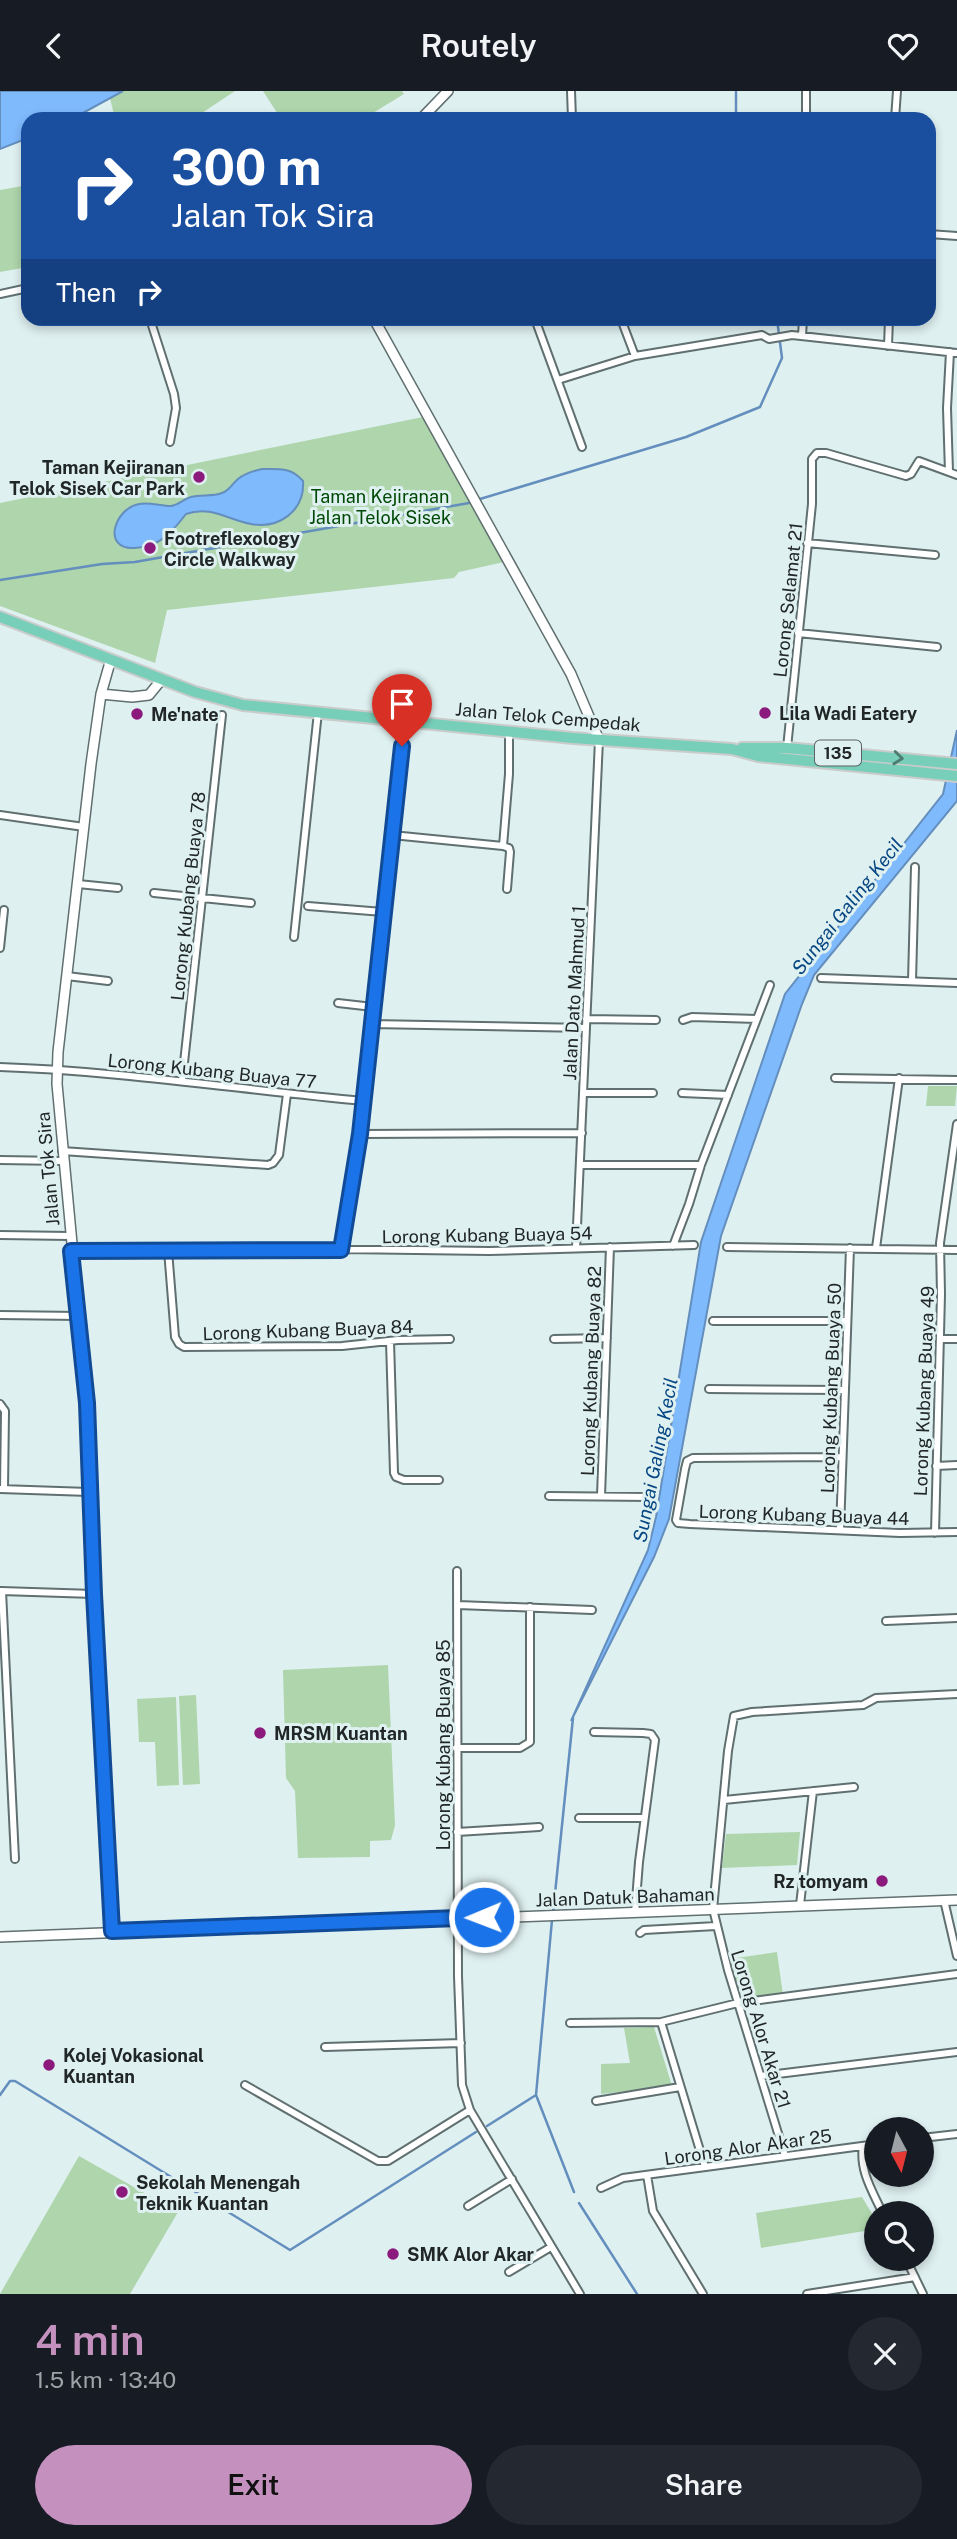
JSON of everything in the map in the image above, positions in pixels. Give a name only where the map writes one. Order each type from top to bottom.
[{"type":"main road","name":"Jalan Telok Cempedak","points":[[0,617],[228,702],[599,740],[732,749],[787,748],[943,768],[957,776]]},
{"type":"main road","name":"Jalan Telok Cempedak","points":[[732,749],[758,755],[943,768],[957,764]]},
{"type":"street","points":[[428,112],[448,91]]},
{"type":"street","points":[[571,91],[572,112]]},
{"type":"street","points":[[806,91],[806,112]]},
{"type":"street","points":[[896,112],[897,91]]},
{"type":"street","points":[[936,234],[957,236]]},
{"type":"street","points":[[0,294],[21,290]]},
{"type":"street","points":[[152,326],[174,394],[176,408],[170,442]]},
{"type":"street","points":[[378,326],[571,674],[599,740]]},
{"type":"street","points":[[539,326],[582,447]]},
{"type":"street","points":[[624,326],[635,356]]},
{"type":"street","points":[[802,336],[803,326]]},
{"type":"street","points":[[888,346],[889,326]]},
{"type":"street","points":[[558,380],[635,356],[762,335],[769,339],[802,336],[953,353],[947,408],[949,472],[957,475]]},
{"type":"street","name":"Lorong Selamat 21","points":[[787,748],[813,490],[811,462],[814,455],[826,453],[906,476],[911,474],[919,461],[949,472]]},
{"type":"street","points":[[807,543],[935,555]]},
{"type":"street","points":[[798,633],[937,647]]},
{"type":"street","name":"Jalan Tok Sira","points":[[111,659],[101,694],[57,1069],[62,1156],[87,1403],[89,1492],[112,1931]]},
{"type":"street","points":[[101,694],[132,697],[149,695],[162,679]]},
{"type":"street","points":[[293,937],[318,712]]},
{"type":"street","name":"Lorong Kubang Buaya 78","points":[[182,1081],[222,715]]},
{"type":"street","points":[[341,1250],[360,1134],[405,721]]},
{"type":"street","points":[[503,846],[509,774],[509,732]]},
{"type":"street","name":"Jalan Dato Mahmud 1","points":[[576,1248],[599,740]]},
{"type":"street","points":[[0,815],[84,827]]},
{"type":"street","points":[[391,835],[509,848],[507,889]]},
{"type":"street","points":[[912,981],[915,867]]},
{"type":"street","points":[[78,884],[118,888]]},
{"type":"street","points":[[154,893],[251,903]]},
{"type":"street","points":[[308,906],[383,912]]},
{"type":"street","points":[[0,948],[4,910]]},
{"type":"street","points":[[67,976],[108,981]]},
{"type":"street","points":[[821,978],[957,983]]},
{"type":"street","points":[[673,1246],[770,985]]},
{"type":"street","points":[[338,1003],[373,1007]]},
{"type":"street","points":[[683,1020],[692,1017],[757,1019]]},
{"type":"street","points":[[586,1019],[656,1020]]},
{"type":"street","points":[[371,1024],[586,1028]]},
{"type":"street","name":"Lorong Kubang Buaya 77","points":[[0,1067],[57,1069],[363,1101]]},
{"type":"street","points":[[835,1078],[957,1080]]},
{"type":"street","points":[[876,1248],[899,1078]]},
{"type":"street","points":[[583,1093],[653,1093]]},
{"type":"street","points":[[682,1093],[728,1095]]},
{"type":"street","points":[[0,1160],[62,1156],[268,1165],[279,1155],[288,1094]]},
{"type":"street","name":"Lorong Kubang Buaya 49","points":[[935,1533],[941,1250],[957,1124]]},
{"type":"street","points":[[360,1134],[582,1133]]},
{"type":"street","points":[[580,1165],[701,1165]]},
{"type":"street","points":[[0,1235],[70,1236]]},
{"type":"street","name":"Lorong Kubang Buaya 54","points":[[71,1251],[489,1251],[694,1245]]},
{"type":"street","name":"Lorong Kubang Buaya 82","points":[[601,1496],[610,1247]]},
{"type":"street","points":[[727,1247],[957,1250]]},
{"type":"street","name":"Lorong Kubang Buaya 50","points":[[840,1530],[850,1248]]},
{"type":"street","name":"Lorong Kubang Buaya 84","points":[[168,1250],[175,1337],[179,1345],[184,1347],[342,1346],[450,1339]]},
{"type":"street","points":[[0,1315],[79,1316]]},
{"type":"street","points":[[713,1321],[846,1321]]},
{"type":"street","points":[[554,1339],[607,1338]]},
{"type":"street","points":[[940,1339],[957,1339]]},
{"type":"street","points":[[390,1341],[394,1473],[396,1477],[404,1480],[439,1480]]},
{"type":"street","points":[[709,1389],[844,1390]]},
{"type":"street","points":[[0,1404],[5,1411],[2,1489],[89,1492]]},
{"type":"street","name":"Lorong Kubang Buaya 44","points":[[842,1457],[693,1458],[687,1461],[685,1469],[676,1514],[678,1523],[957,1532]]},
{"type":"street","points":[[936,1466],[957,1465]]},
{"type":"street","points":[[549,1496],[650,1497]]},
{"type":"street","name":"Lorong Kubang Buaya 85","points":[[457,1571],[456,1748],[462,2085],[470,2110],[580,2294]]},
{"type":"street","points":[[15,1859],[3,1687],[1,1591],[94,1594]]},
{"type":"street","points":[[457,1605],[592,1610]]},
{"type":"street","points":[[456,1748],[520,1748],[530,1742],[530,1607]]},
{"type":"street","points":[[886,1621],[957,1618]]},
{"type":"street","name":"Lorong Alor Akar 21","points":[[785,2156],[738,2003],[713,1909],[734,1716],[752,1712],[863,1705],[877,1698],[957,1694]]},
{"type":"street","points":[[594,1732],[643,1733],[651,1734],[655,1739],[635,1913]]},
{"type":"street","points":[[0,1777],[11,1776]]},
{"type":"street","points":[[724,1800],[854,1787]]},
{"type":"street","points":[[800,1905],[813,1791]]},
{"type":"street","points":[[579,1818],[644,1818]]},
{"type":"street","points":[[457,1832],[540,1826]]},
{"type":"street","points":[[944,1900],[957,1956]]},
{"type":"street","name":"Jalan Datuk Bahaman","points":[[0,1937],[957,1900]]},
{"type":"street","points":[[640,1933],[644,1930],[716,1926]]},
{"type":"street","points":[[570,2023],[662,2022],[738,2003],[957,1974]]},
{"type":"street","points":[[662,2022],[705,2167]]},
{"type":"street","points":[[325,2047],[461,2043]]},
{"type":"street","points":[[761,2076],[957,2052]]},
{"type":"street","points":[[245,2085],[378,2161],[388,2161],[470,2110]]},
{"type":"street","points":[[596,2101],[680,2087]]},
{"type":"street","points":[[934,2137],[957,2134]]},
{"type":"street","points":[[863,2146],[861,2158],[865,2176],[877,2201]]},
{"type":"street","name":"Lorong Alor Akar 25","points":[[601,2188],[623,2178],[863,2146]]},
{"type":"street","points":[[647,2175],[653,2211],[703,2294]]},
{"type":"street","points":[[468,2206],[512,2179]]},
{"type":"street","points":[[509,2272],[551,2247]]},
{"type":"street","points":[[912,2271],[923,2294]]},
{"type":"street","points":[[807,2294],[915,2277]]},
{"type":"green space","points":[[0,91],[235,91],[204,112],[113,112],[110,98],[85,112],[21,112],[21,141],[0,149]]},
{"type":"green space","points":[[263,91],[402,91],[404,94],[374,112],[276,112]]},
{"type":"green space","points":[[21,186],[21,268],[0,272],[0,190]]},
{"type":"green space","name":"Taman Kejiranan Jalan Telok Sisek","points":[[423,417],[504,562],[459,572],[454,578],[167,610],[155,663],[0,606],[0,503]]},
{"type":"green space","points":[[928,1086],[957,1086],[955,1106],[926,1106]]},
{"type":"green space","points":[[388,1665],[395,1825],[391,1840],[370,1841],[370,1857],[298,1858],[295,1791],[286,1778],[283,1670]]},
{"type":"green space","points":[[196,1695],[200,1784],[183,1785],[179,1696]]},
{"type":"green space","points":[[176,1697],[179,1785],[157,1786],[155,1742],[139,1742],[137,1699]]},
{"type":"green space","points":[[800,1832],[797,1865],[722,1868],[726,1834]]},
{"type":"green space","points":[[777,1952],[783,1995],[741,2000],[729,1959]]},
{"type":"green space","points":[[654,2027],[672,2086],[601,2094],[601,2064],[630,2063],[624,2028]]},
{"type":"green space","points":[[79,2156],[178,2212],[130,2294],[0,2294]]},
{"type":"green space","points":[[862,2197],[864,2201],[864,2231],[761,2248],[756,2213]]},
{"type":"water","points":[[0,91],[123,91],[85,112],[21,112],[21,141],[0,149]]},
{"type":"water","points":[[262,469],[289,471],[303,481],[300,501],[288,516],[280,521],[251,524],[211,512],[195,512],[186,514],[170,532],[151,545],[134,548],[124,547],[117,542],[115,528],[118,520],[131,507],[139,504],[171,506],[191,497],[218,494],[227,491],[243,475]]},
{"type":"water","points":[[957,730],[957,801],[814,975],[802,1004],[721,1236],[669,1519],[654,1557],[571,1721],[648,1550],[656,1517],[701,1242],[785,994],[943,794]]},
{"type":"waterway","points":[[736,91],[736,112]]},
{"type":"waterway","points":[[480,499],[686,437],[760,407],[782,358],[778,326]]},
{"type":"waterway","points":[[0,580],[102,564],[135,562],[469,503]]},
{"type":"waterway","name":"Sungai Galing Kecil","points":[[553,1913],[573,1718]]},
{"type":"waterway","name":"Sungai Galing Kecil","points":[[552,1920],[536,2095],[574,2192]]},
{"type":"waterway","points":[[0,2095],[10,2081],[15,2081],[290,2250],[476,2132]]},
{"type":"waterway","points":[[487,2126],[536,2095]]},
{"type":"waterway","name":"Sungai Galing Kecil","points":[[579,2203],[637,2294]]},
{"type":"place","name":"Taman Kejiranan Telok Sisek Car Park","points":[[199,477]]},
{"type":"place","name":"Footreflexology Circle Walkway","points":[[150,548]]},
{"type":"place","name":"Lila Wadi Eatery","points":[[765,713]]},
{"type":"place","name":"Me'nate","points":[[137,714]]},
{"type":"place","name":"MRSM Kuantan","points":[[260,1733]]},
{"type":"place","name":"Rz tomyam","points":[[882,1881]]},
{"type":"place","name":"Kolej Vokasional Kuantan","points":[[49,2065]]},
{"type":"place","name":"Sekolah Menengah Teknik Kuantan","points":[[122,2192]]},
{"type":"place","name":"SMK Alor Akar","points":[[393,2254]]},
{"type":"route","points":[[402,746],[360,1134],[341,1250],[270,1248],[71,1251],[87,1403],[89,1492],[112,1931],[484,1917]]}]
